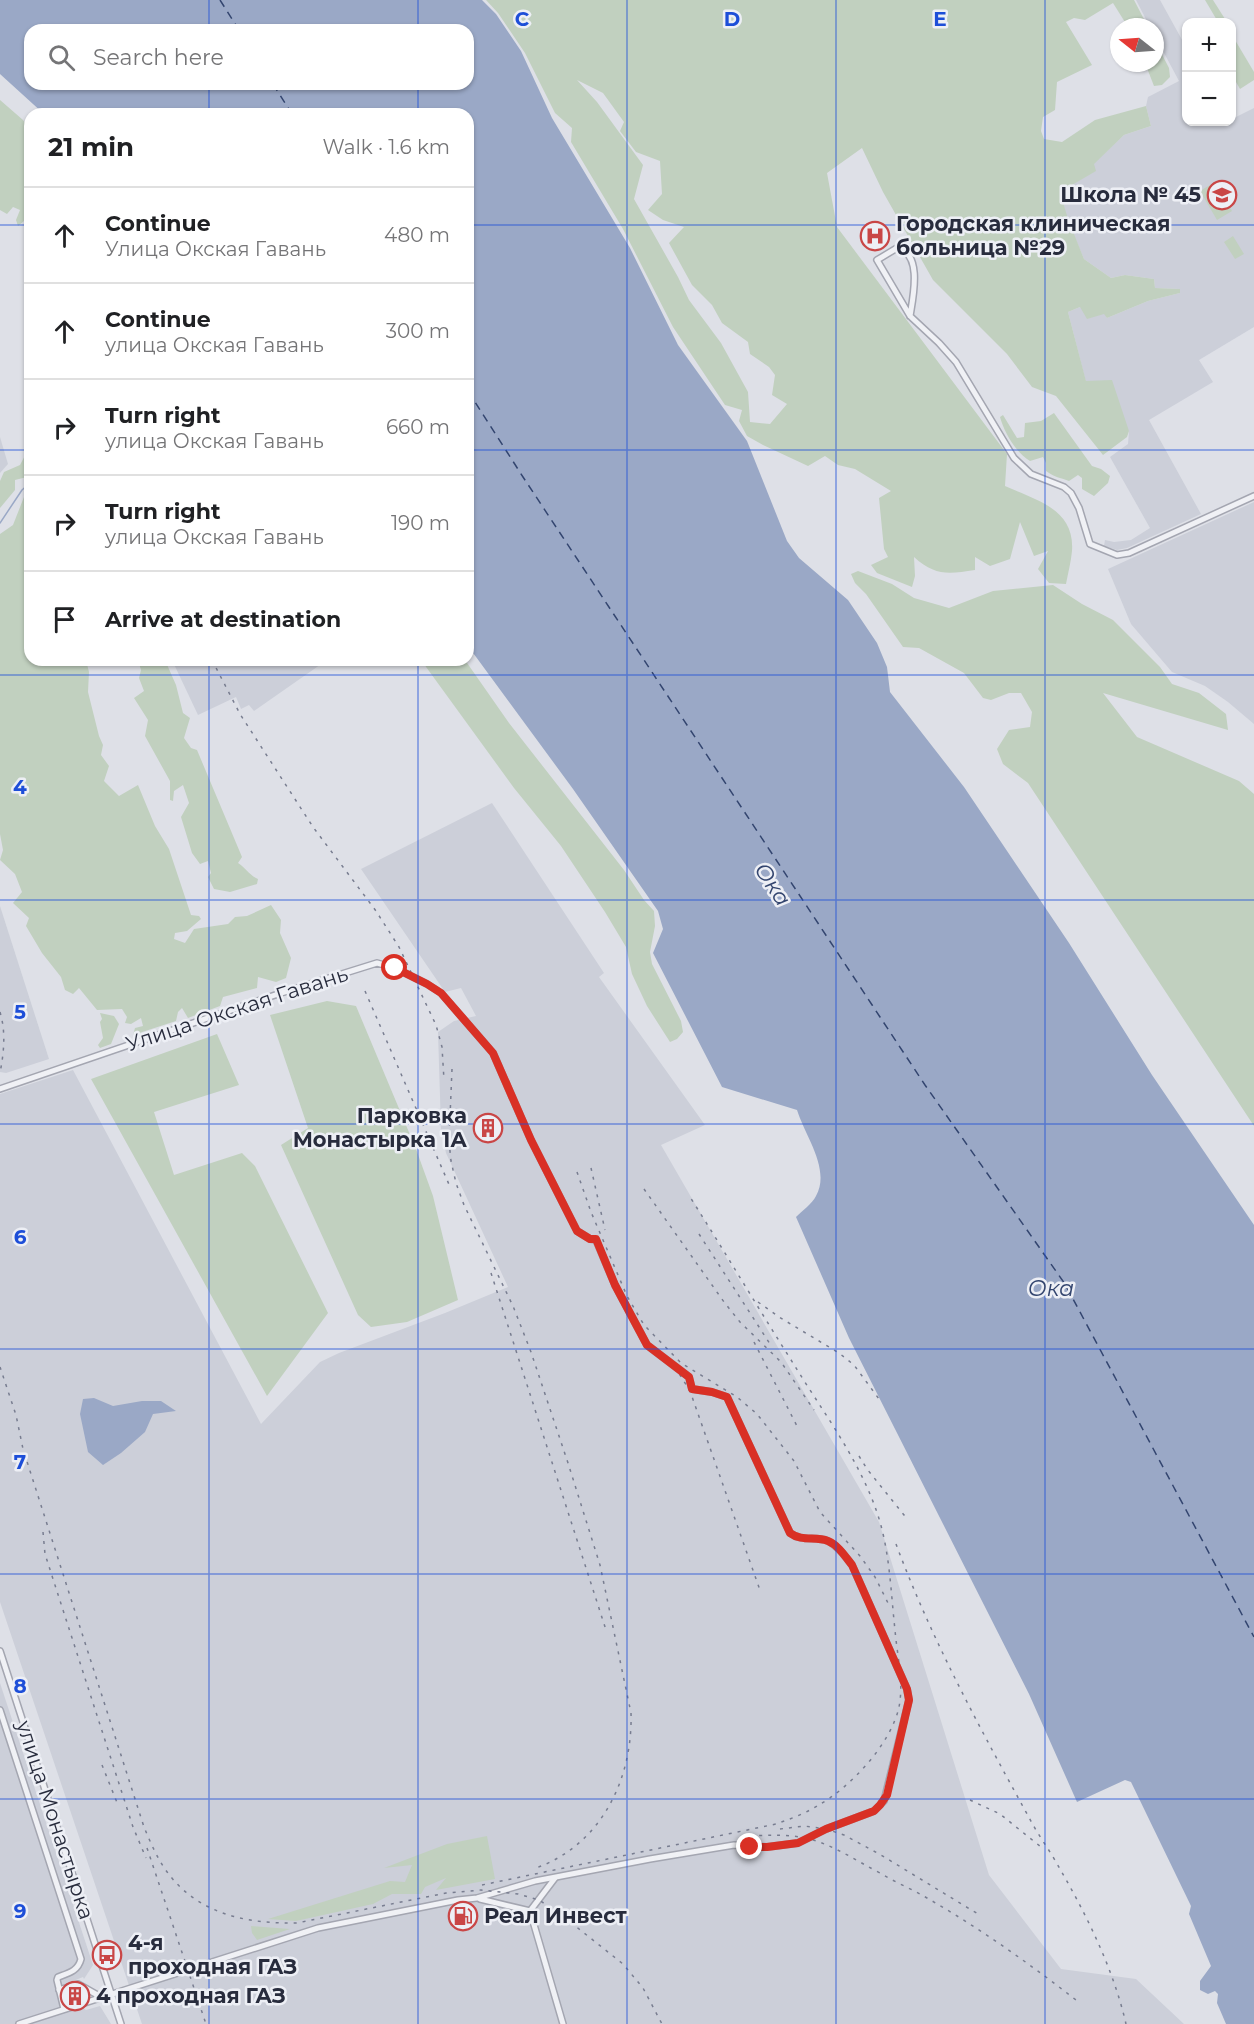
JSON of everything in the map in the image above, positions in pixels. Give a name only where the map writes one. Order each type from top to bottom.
[{"type":"street","points":[[910,316],[915,271],[906,253],[897,248],[878,260],[910,316],[956,362],[1014,458],[1031,474],[1064,487],[1071,493],[1079,508],[1090,544],[1117,555],[1129,553],[1254,496]]},
{"type":"street","name":"Улица Окская Гавань","points":[[0,1089],[377,963],[395,968],[441,993],[493,1053],[531,1140],[577,1231],[590,1239],[596,1239],[615,1285],[647,1345],[689,1377],[692,1389],[727,1397],[790,1533],[801,1538],[829,1541],[852,1565],[907,1689],[909,1700],[887,1795],[874,1811],[826,1829],[798,1843],[767,1847],[734,1845],[555,1878]]},
{"type":"street","name":"улица Монастырка","points":[[0,1651],[121,2024]]},
{"type":"street","points":[[0,1710],[81,1959],[80,1966],[73,1972],[58,1977],[64,2009]]},
{"type":"street","points":[[19,2024],[318,1929],[458,1899],[477,1898],[526,1883],[555,1878]]},
{"type":"street","points":[[530,1911],[555,1878]]},
{"type":"street","points":[[477,1898],[530,1911]]},
{"type":"street","points":[[530,1911],[563,2024]]},
{"type":"street","points":[[59,1990],[78,1984],[101,1997]]},
{"type":"shaded area","points":[[1136,0],[1160,0],[1182,40],[1182,126],[1236,126],[1236,117],[1254,108],[1254,327],[1199,360],[1213,382],[1149,420],[1201,514],[1127,548],[1117,550],[1104,546],[1105,540],[1114,542],[1131,540],[1150,528],[1110,457],[1128,444],[1129,431],[1086,382],[1068,312],[1080,307],[1105,314],[1107,318],[1148,301],[1180,293],[1180,289],[1155,288],[1154,279],[1125,275],[1111,278],[1084,259],[1067,219],[1060,191],[1095,171],[1093,164],[1124,135],[1151,126],[1146,106],[1148,97],[1179,81],[1164,53],[1164,18],[1145,18]]},
{"type":"shaded area","points":[[0,437],[8,464],[0,473]]},
{"type":"shaded area","points":[[1254,502],[1254,724],[1205,686],[1172,672],[1131,624],[1108,569]]},
{"type":"shaded area","points":[[175,666],[318,666],[254,711],[249,705],[241,709],[236,697],[198,715]]},
{"type":"shaded area","points":[[492,803],[604,973],[599,977],[705,1125],[661,1145],[879,1522],[989,1875],[1061,1969],[1136,1979],[1184,2024],[142,2024],[0,1602],[0,1094],[73,1070],[261,1424],[320,1362],[508,1287],[446,1153],[441,1129],[438,1032],[454,1021],[476,1016],[461,988],[445,992],[361,869]]},
{"type":"shaded area","points":[[0,906],[49,1059],[6,1073],[0,1072]]},
{"type":"shaded area","points":[[0,1683],[93,1965],[84,1979],[83,1977],[73,1981],[83,2008],[86,2010],[100,2006],[111,2024],[0,2024]]},
{"type":"green space","points":[[486,0],[1134,0],[1143,18],[1122,18],[1113,3],[1085,20],[1074,18],[1066,22],[1092,65],[1057,82],[1055,110],[1043,117],[1041,131],[1044,139],[1062,142],[1095,120],[1146,106],[1151,126],[1124,135],[1094,164],[1096,171],[1060,192],[1084,259],[1111,278],[1125,275],[1154,279],[1155,288],[1180,289],[1180,293],[1148,301],[1107,318],[1104,314],[1087,319],[1080,307],[1068,312],[1086,381],[1112,380],[1129,431],[1127,437],[1103,455],[1056,396],[1032,387],[1007,354],[933,280],[883,192],[862,148],[827,173],[837,227],[1007,454],[1005,486],[1051,508],[1067,525],[1072,551],[1066,584],[1049,583],[1038,569],[1048,551],[1034,556],[1020,522],[1010,559],[990,566],[975,557],[975,570],[949,573],[935,571],[914,557],[915,576],[912,587],[877,573],[871,565],[888,557],[884,549],[879,498],[891,491],[855,469],[838,465],[825,456],[808,466],[747,436],[739,421],[742,410],[725,405],[673,327],[623,229],[571,142],[572,128],[555,113],[525,53],[498,13]],"holes":[[[577,80],[603,93],[624,122],[620,131],[636,152],[660,161],[662,194],[648,210],[663,220],[684,227],[669,243],[692,285],[712,305],[722,323],[748,342],[750,354],[769,367],[775,375],[772,395],[787,404],[770,424],[750,422],[748,392],[721,343],[689,300],[634,199],[643,165],[597,102]]]},
{"type":"green space","points":[[1205,0],[1213,0],[1224,18],[1216,18]]},
{"type":"green space","points":[[1236,42],[1254,72],[1254,80],[1240,89],[1236,82]]},
{"type":"green space","points":[[1164,58],[1169,68],[1170,77],[1162,85],[1154,86],[1149,72],[1164,72]]},
{"type":"green space","points":[[0,100],[24,121],[24,221],[18,226],[16,220],[20,210],[13,207],[7,214],[0,210]]},
{"type":"green space","points":[[1215,182],[1232,211],[1217,220],[1200,191]]},
{"type":"green space","points":[[1233,236],[1244,254],[1235,259],[1224,242]]},
{"type":"green space","points":[[1054,413],[1092,466],[1110,476],[1108,483],[1094,496],[1082,489],[1082,478],[1078,475],[1069,481],[1055,476],[1046,471],[1043,457],[1030,461],[1020,453],[1011,442],[1000,417],[1003,415],[1017,438],[1024,437],[1025,423],[1041,421]]},
{"type":"green space","points":[[24,457],[24,478],[15,480],[15,490],[0,508],[0,481],[4,472],[20,465]]},
{"type":"green space","points":[[24,497],[24,666],[88,666],[88,692],[103,745],[101,755],[109,766],[104,781],[119,796],[138,785],[155,826],[169,849],[191,915],[199,916],[201,919],[187,931],[175,933],[174,939],[185,943],[194,929],[228,924],[235,917],[247,916],[271,905],[281,920],[280,933],[291,958],[286,978],[276,982],[258,977],[257,988],[223,997],[220,1006],[188,1018],[182,1008],[178,1012],[176,1021],[133,1035],[135,1028],[143,1026],[141,1018],[131,1024],[125,1023],[127,1017],[122,1009],[97,1010],[79,988],[73,994],[65,990],[61,977],[42,953],[26,926],[29,918],[13,903],[22,892],[15,874],[0,860],[3,850],[0,834],[0,534],[13,525]]},
{"type":"green space","points":[[858,571],[892,584],[914,598],[949,608],[993,591],[1053,585],[1113,620],[1160,667],[1172,684],[1199,693],[1226,714],[1228,730],[1103,693],[1137,737],[1239,781],[1254,794],[1254,1126],[1028,783],[1003,764],[997,749],[1009,730],[1030,727],[1032,712],[1021,693],[1009,693],[991,700],[983,698],[964,673],[919,648],[903,647],[866,594],[855,583],[851,574]]},
{"type":"green space","points":[[140,666],[168,666],[176,685],[183,713],[190,718],[184,738],[191,748],[197,750],[242,857],[238,863],[258,879],[257,884],[230,892],[214,889],[208,877],[211,873],[208,861],[200,864],[192,853],[181,817],[189,803],[183,785],[174,791],[173,801],[170,800],[170,781],[145,736],[148,720],[134,698],[144,691],[139,678]]},
{"type":"green space","points":[[425,666],[469,666],[509,723],[654,911],[655,926],[650,952],[652,964],[681,1021],[683,1032],[677,1039],[670,1042],[647,1006],[632,974],[626,947],[605,912],[561,846],[514,788]]},
{"type":"green space","points":[[327,1001],[356,1006],[416,1149],[433,1196],[458,1300],[407,1322],[371,1327],[358,1315],[281,1145],[308,1128],[270,1015]]},
{"type":"green space","points":[[100,1013],[114,1016],[119,1024],[111,1044],[100,1048],[98,1045],[103,1038]]},
{"type":"green space","points":[[217,1034],[239,1085],[154,1112],[174,1175],[242,1153],[255,1166],[328,1313],[267,1396],[91,1079]]},
{"type":"green space","points":[[487,1836],[495,1879],[436,1890],[446,1878],[425,1887],[421,1894],[392,1894],[373,1904],[296,1921],[268,1919],[390,1881],[405,1882],[412,1865],[384,1868],[447,1844]]},
{"type":"green space","points":[[251,1926],[290,1929],[257,1940],[252,1933]]},
{"type":"water","name":"Ока","points":[[0,0],[482,0],[496,14],[521,51],[552,118],[630,248],[678,345],[747,441],[787,541],[799,558],[848,600],[877,643],[887,667],[890,692],[964,787],[1069,943],[1152,1075],[1254,1225],[1254,2024],[1226,2024],[1217,2003],[1218,1994],[1215,1991],[1208,1994],[1200,1990],[1200,1981],[1211,1966],[1189,1914],[1191,1906],[1131,1782],[1125,1780],[1077,1802],[1029,1694],[849,1338],[796,1217],[816,1196],[820,1186],[819,1164],[797,1110],[722,1087],[653,953],[663,929],[658,911],[573,789],[474,654],[474,108],[37,108],[0,74]]},
{"type":"water","points":[[94,1398],[113,1406],[142,1401],[161,1401],[176,1411],[153,1414],[145,1432],[103,1465],[88,1452],[80,1414],[83,1399]]},
{"type":"waterway","points":[[0,523],[24,488]]},
{"type":"ferry route","points":[[220,0],[235,24]]},
{"type":"ferry route","points":[[277,90],[288,108]]},
{"type":"ferry route","points":[[474,400],[925,1085],[1065,1284],[1254,1637]]},
{"type":"railway","points":[[215,666],[240,714],[313,827],[376,911],[399,947],[436,1025],[442,1047],[444,1080]]},
{"type":"railway","points":[[365,991],[451,1189]]},
{"type":"railway","points":[[0,1012],[4,1042],[0,1073]]},
{"type":"railway","points":[[452,1069],[449,1141],[456,1183],[464,1205],[513,1306],[568,1463],[600,1565],[631,1713],[626,1763],[619,1786],[608,1808],[594,1828],[577,1845],[557,1859],[533,1869]]},
{"type":"railway","points":[[591,1168],[605,1230]]},
{"type":"railway","points":[[577,1172],[591,1212],[627,1296],[644,1325],[681,1363],[737,1397],[757,1414],[794,1461],[820,1512],[860,1556],[875,1577],[889,1605]]},
{"type":"railway","points":[[644,1189],[724,1302],[740,1322],[781,1362],[814,1410]]},
{"type":"railway","points":[[482,1885],[776,1824],[797,1816],[830,1798],[855,1777],[878,1750],[895,1721],[899,1707],[900,1678],[888,1562],[873,1501],[842,1440],[690,1197]]},
{"type":"railway","points":[[699,1234],[770,1344]]},
{"type":"railway","points":[[491,1273],[606,1630]]},
{"type":"railway","points":[[758,1302],[839,1353],[854,1365],[879,1399]]},
{"type":"railway","points":[[754,1342],[798,1428]]},
{"type":"railway","points":[[670,1359],[690,1391],[761,1593]]},
{"type":"railway","points":[[0,1367],[16,1415],[23,1449],[144,1827],[159,1859],[177,1884],[192,1897],[224,1913],[241,1918],[278,1923],[297,1923],[446,1893],[481,1890],[518,1894],[539,1900],[623,1964],[643,1988],[662,2024]]},
{"type":"railway","points":[[859,1456],[908,1520]]},
{"type":"railway","points":[[43,1532],[45,1554],[133,1827],[146,1858]]},
{"type":"railway","points":[[896,1544],[925,1616],[959,1686],[1087,1920],[1114,1982],[1126,2024]]},
{"type":"railway","points":[[102,1765],[118,1805]]},
{"type":"railway","points":[[970,1800],[1000,1814],[1041,1847]]},
{"type":"railway","points":[[780,1829],[804,1826],[826,1829],[844,1835],[978,1914]]},
{"type":"railway","points":[[750,1836],[803,1837],[837,1850],[961,1918],[1019,1957],[1076,2000]]},
{"type":"railway","points":[[147,1848],[206,2024]]},
{"type":"place","name":"Школа № 45","points":[[1222,195]]},
{"type":"place","name":"Городская клиническая больница №29","points":[[875,236]]},
{"type":"place","name":"Парковка Монастырка 1А","points":[[488,1128]]},
{"type":"place","name":"Реал Инвест","points":[[463,1916]]},
{"type":"place","name":"4-я проходная ГАЗ","points":[[107,1955]]},
{"type":"place","name":"4 проходная ГАЗ","points":[[75,1996]]},
{"type":"route","points":[[395,968],[441,993],[493,1053],[531,1140],[577,1231],[590,1239],[596,1239],[615,1285],[647,1345],[689,1377],[692,1389],[727,1397],[790,1533],[801,1538],[829,1541],[852,1565],[907,1689],[909,1700],[884,1801],[874,1811],[826,1829],[798,1843],[784,1846],[750,1847]]}]
